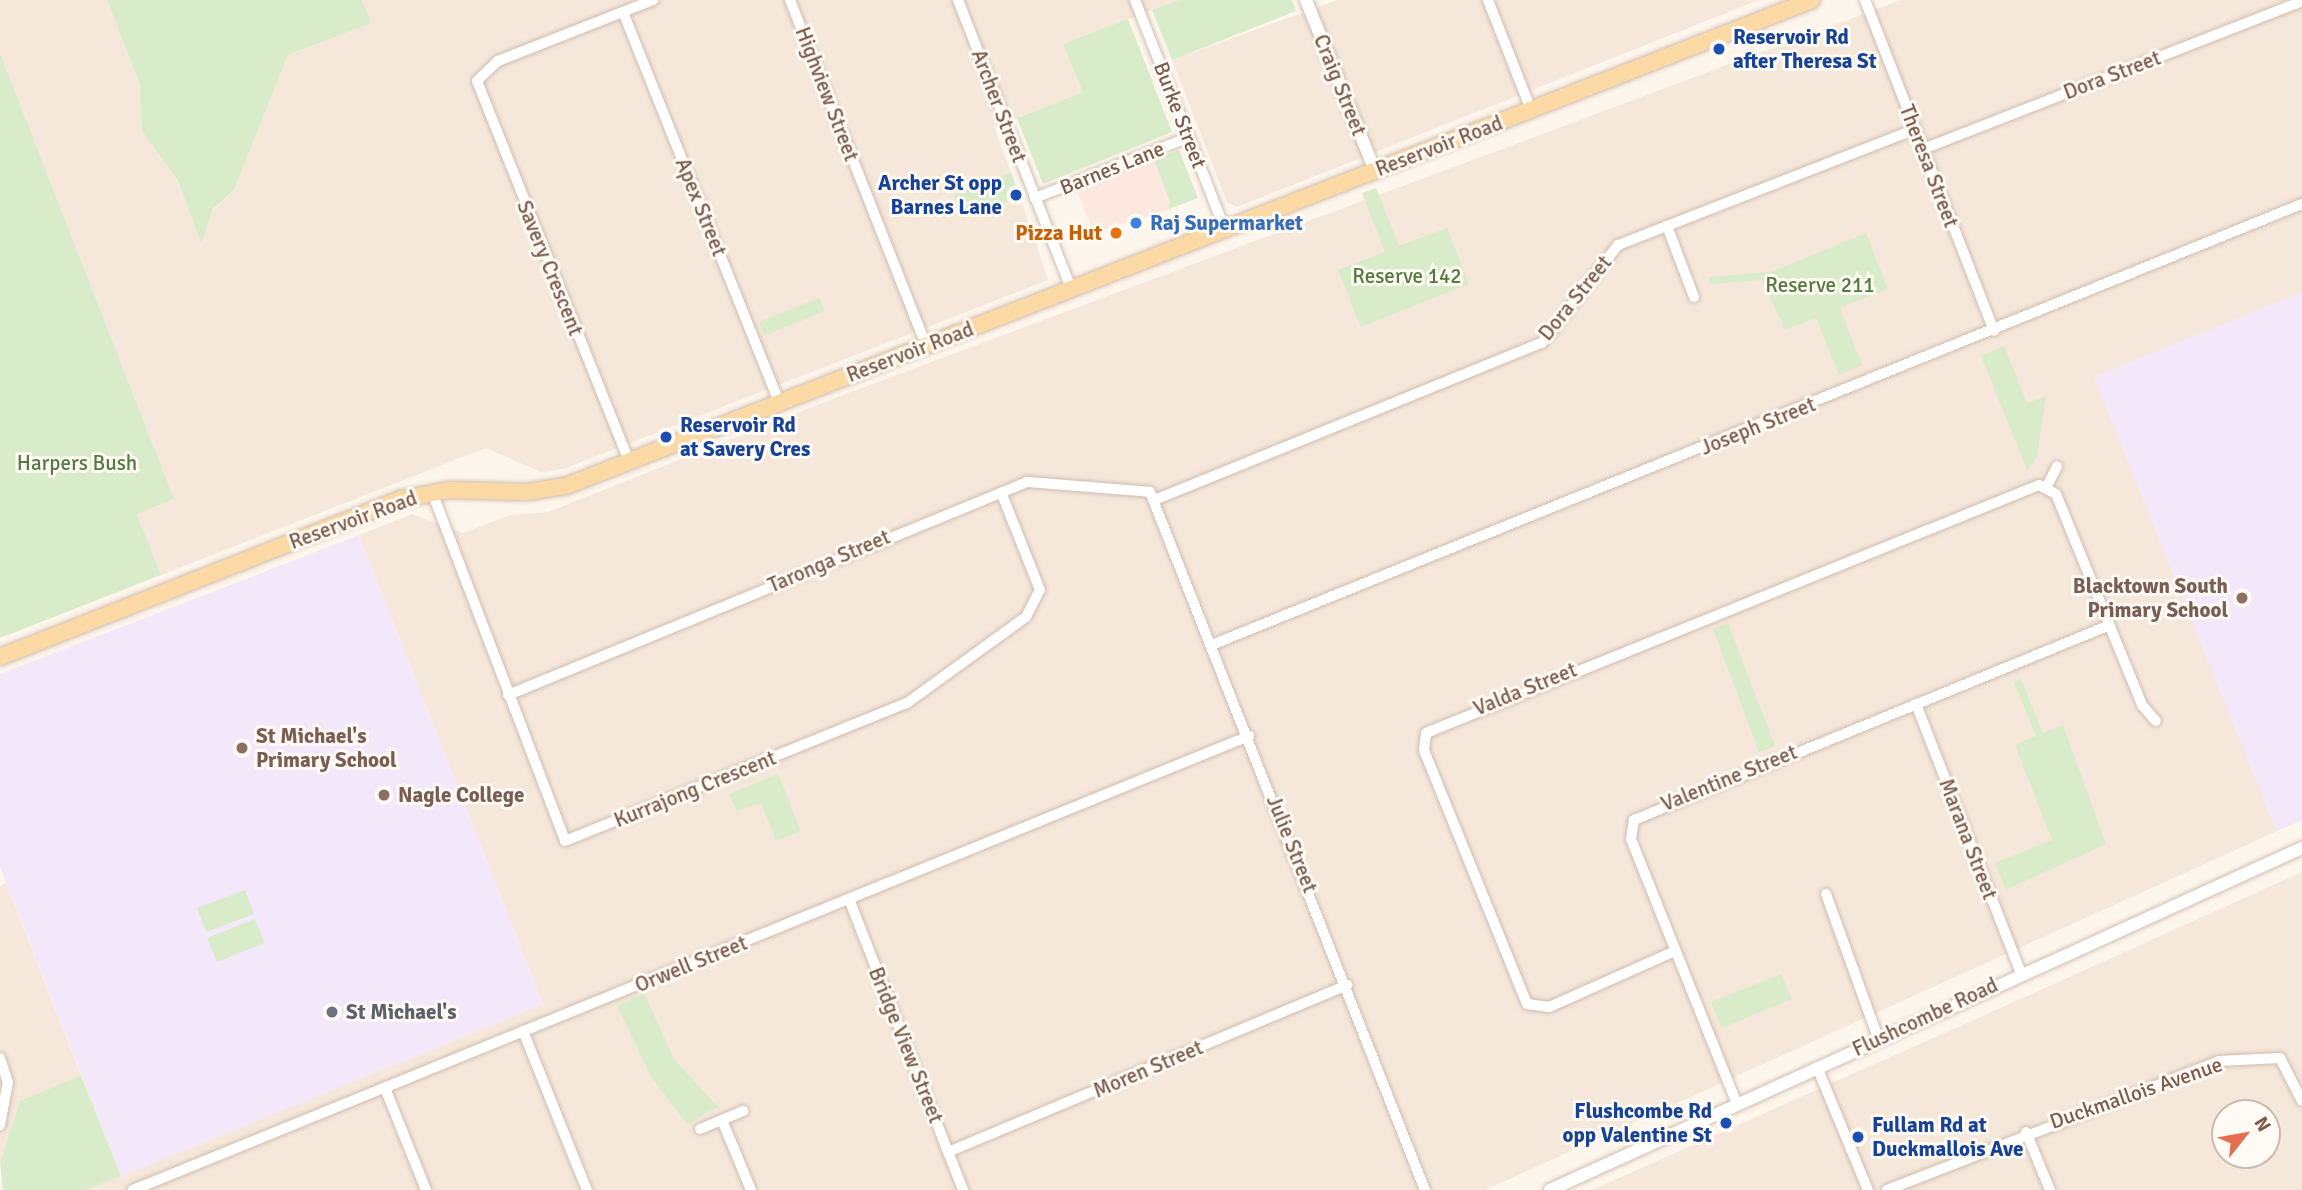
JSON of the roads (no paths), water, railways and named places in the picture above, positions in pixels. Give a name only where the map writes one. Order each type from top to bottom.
[{"type":"main road","name":"Reservoir Road","points":[[0,657],[432,492],[551,489],[629,461],[1812,0]]},
{"type":"street","points":[[623,12],[653,0]]},
{"type":"street","name":"Highview Street","points":[[790,0],[926,345]]},
{"type":"street","name":"Archer Street","points":[[958,0],[1071,289]]},
{"type":"street","name":"Burke Street","points":[[1135,0],[1225,230]]},
{"type":"street","name":"Craig Street","points":[[1306,0],[1375,171]]},
{"type":"street","points":[[1488,0],[1531,110]]},
{"type":"street","name":"Theresa Street","points":[[1865,0],[1994,331]]},
{"type":"street","name":"Dora Street","points":[[1923,149],[2302,1]]},
{"type":"street","name":"Savery Crescent","points":[[623,12],[479,74],[479,93],[629,461]]},
{"type":"street","name":"Apex Street","points":[[623,12],[779,403]]},
{"type":"street","name":"Dora Street","points":[[1157,499],[1544,342],[1616,248],[1915,130]]},
{"type":"street","name":"Barnes Lane","points":[[1035,198],[1189,137]]},
{"type":"street","name":"Joseph Street","points":[[1214,644],[1994,331],[2302,204]]},
{"type":"street","points":[[1667,226],[1695,297]]},
{"type":"street","points":[[2057,466],[2047,486],[2056,494],[2142,705],[2157,721]]},
{"type":"street","name":"Taronga Street","points":[[508,695],[1001,492],[1037,480],[1142,489],[1157,499]]},
{"type":"street","name":"Valda Street","points":[[1675,951],[1549,1007],[1527,1004],[1424,750],[1426,733],[2034,486],[2047,486]]},
{"type":"street","name":"Kurrajong Crescent","points":[[432,492],[565,841],[907,703],[1039,601],[1001,492]]},
{"type":"street","name":"Julie Street","points":[[1157,499],[1348,985],[1424,1190]]},
{"type":"street","name":"Valentine Street","points":[[1737,1104],[1631,839],[1634,820],[2110,625]]},
{"type":"street","name":"Marana Street","points":[[1916,704],[2021,974]]},
{"type":"street","name":"Orwell Street","points":[[133,1190],[1249,736]]},
{"type":"street","name":"Flushcombe Road","points":[[1550,1190],[1878,1038],[2302,848]]},
{"type":"street","points":[[1826,894],[1878,1038]]},
{"type":"street","name":"Bridge View Street","points":[[849,900],[963,1190]]},
{"type":"street","name":"Moren Street","points":[[948,1153],[1348,985]]},
{"type":"street","points":[[523,1031],[587,1190]]},
{"type":"street","points":[[0,1058],[8,1082],[0,1125]]},
{"type":"street","name":"Duckmallois Avenue","points":[[1887,1190],[2026,1132],[2237,1058],[2280,1058],[2302,1101]]},
{"type":"street","points":[[1817,1067],[1868,1190]]},
{"type":"street","points":[[385,1088],[426,1190]]},
{"type":"street","points":[[700,1129],[743,1111]]},
{"type":"street","points":[[722,1120],[751,1190]]},
{"type":"street","name":"Duckmallois Avenue","points":[[2026,1132],[2050,1190]]},
{"type":"place","name":"Reservoir Rd after Theresa St","points":[[1719,49]]},
{"type":"place","name":"Archer St opp Barnes Lane","points":[[1016,195]]},
{"type":"place","name":"Raj Supermarket","points":[[1136,223]]},
{"type":"place","name":"Pizza Hut","points":[[1116,233]]},
{"type":"place","name":"Reservoir Rd at Savery Cres","points":[[666,437]]},
{"type":"place","name":"Blacktown South Primary School","points":[[2242,598]]},
{"type":"place","name":"St Michael's Primary School","points":[[242,748]]},
{"type":"place","name":"Nagle College","points":[[384,795]]},
{"type":"place","name":"St Michael's","points":[[332,1012]]},
{"type":"place","name":"Flushcombe Rd opp Valentine St","points":[[1726,1123]]},
{"type":"place","name":"Fullam Rd at Duckmallois Ave","points":[[1858,1137]]},
{"type":"park label","name":"Reserve 142","points":[[1407,276]]},
{"type":"park label","name":"Reserve 211","points":[[1820,285]]},
{"type":"park label","name":"Harpers Bush","points":[[77,463]]}]
